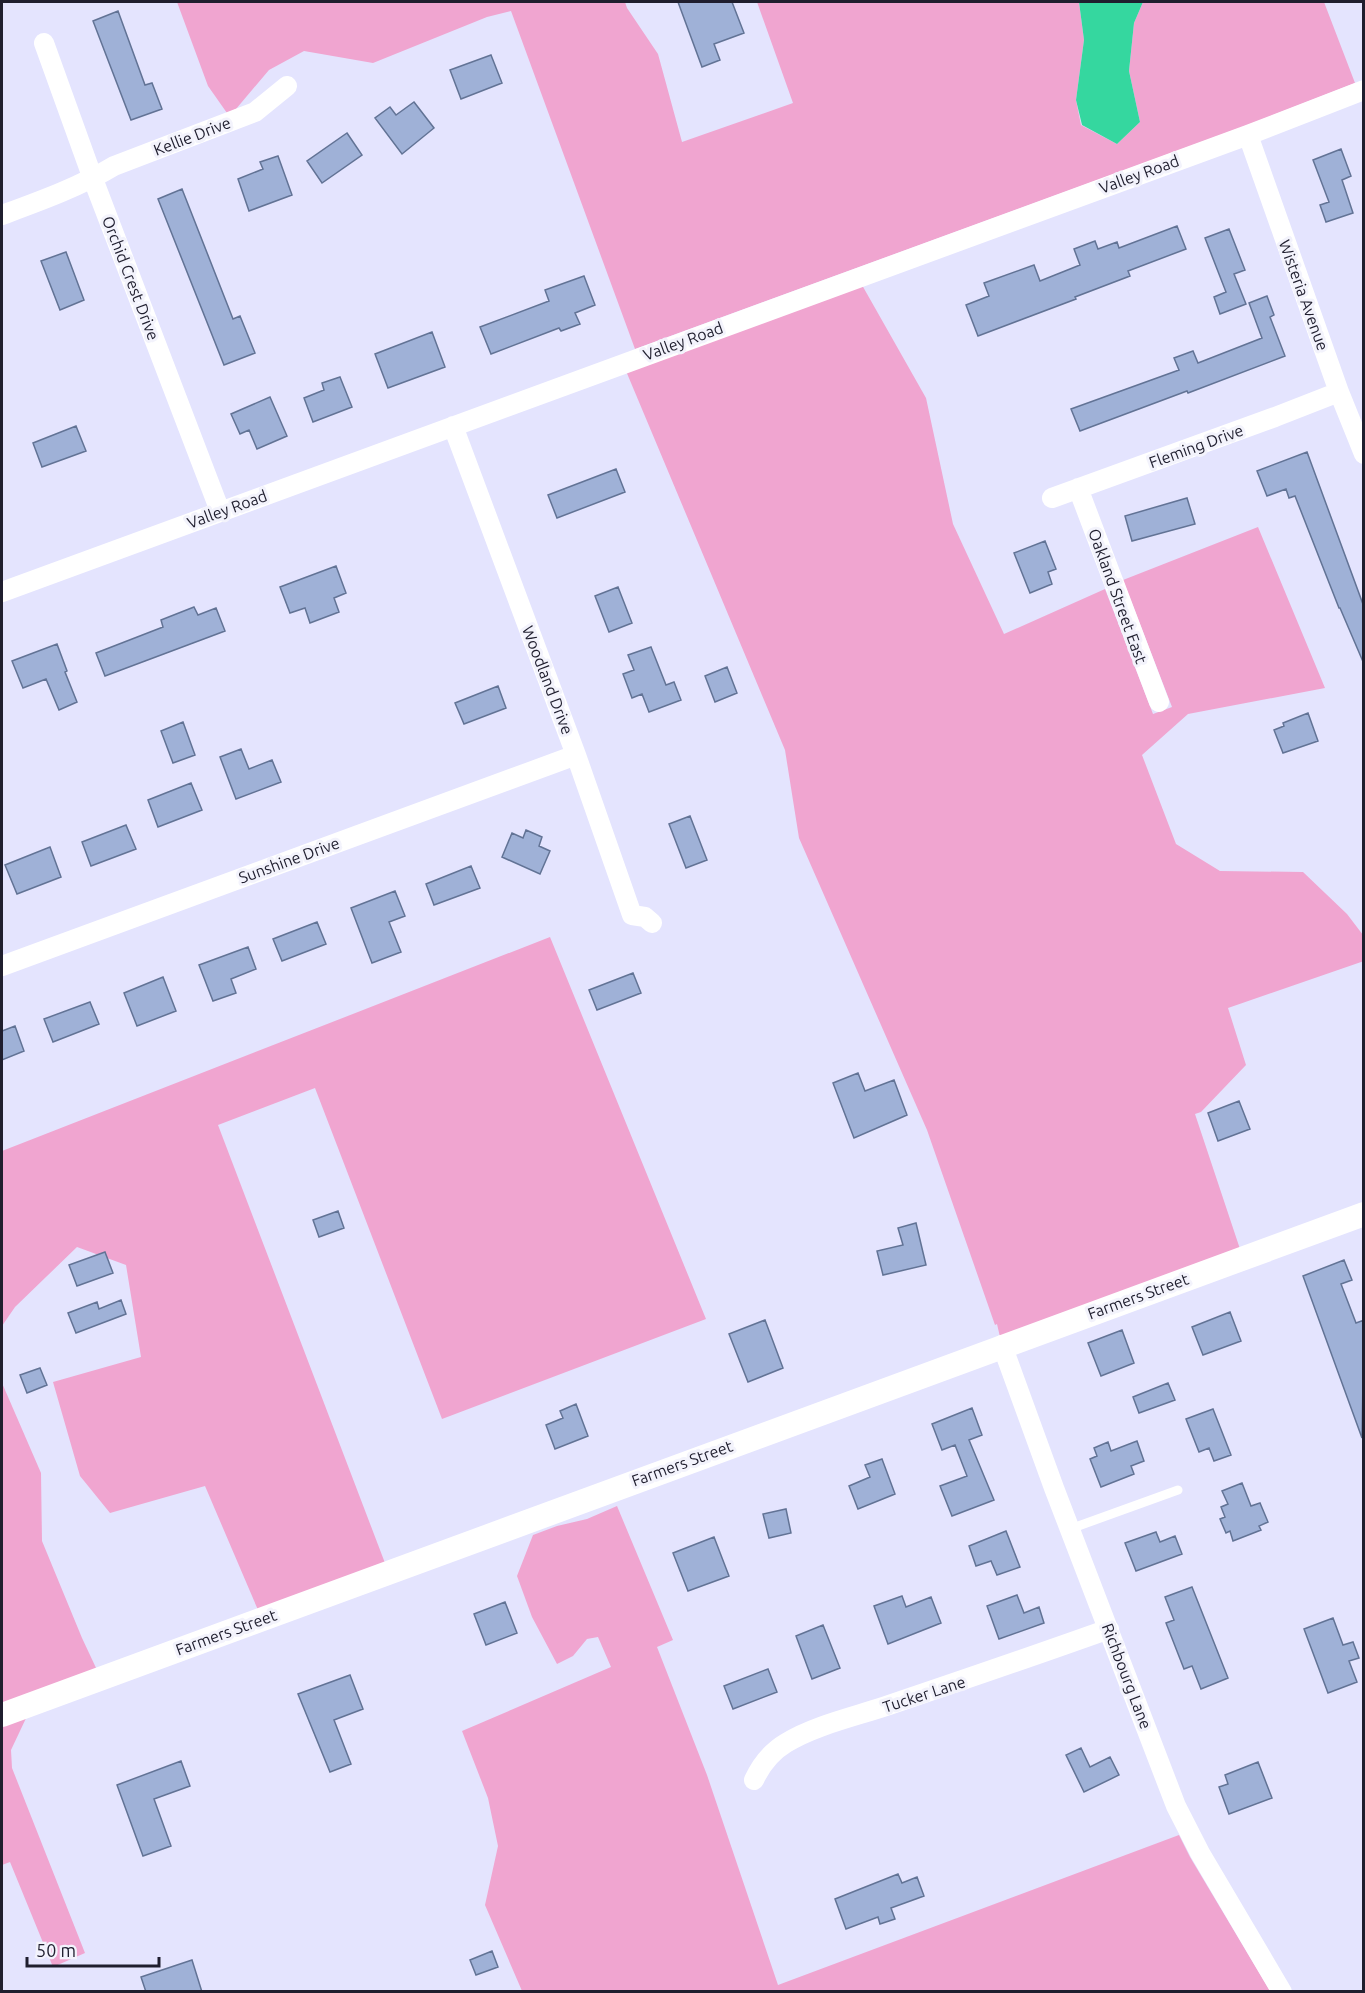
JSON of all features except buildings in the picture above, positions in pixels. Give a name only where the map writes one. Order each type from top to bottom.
[{"type":"street","name":"Orchid Crest Drive","points":[[44,44],[220,511]]},
{"type":"street","name":"Kellie Drive","points":[[2,216],[58,195],[93,179],[114,166],[255,112],[287,86]]},
{"type":"street","name":"Valley Road","points":[[2,592],[1248,135],[1364,90]]},
{"type":"street","name":"Wisteria Avenue","points":[[1248,135],[1339,392],[1364,454]]},
{"type":"street","name":"Fleming Drive","points":[[1052,498],[1339,392]]},
{"type":"street","name":"Woodland Drive","points":[[453,426],[576,755],[622,883],[628,907],[632,915],[645,918],[652,923]]},
{"type":"street","name":"Oakland Street East","points":[[1078,488],[1159,702]]},
{"type":"street","name":"Sunshine Drive","points":[[2,966],[576,755]]},
{"type":"street","name":"Farmers Street","points":[[2,1715],[1002,1345],[1363,1215]]},
{"type":"street","name":"Richbourg Lane","points":[[1002,1345],[1176,1806],[1200,1853],[1282,1992]]},
{"type":"street","name":"Tucker Lane","points":[[754,1780],[759,1768],[771,1754],[787,1742],[1109,1629]]},
{"type":"lane","points":[[1070,1529],[1178,1490]]},
{"type":"shaded area","points":[[177,2],[625,2],[658,54],[682,142],[793,103],[757,2],[1079,2],[1084,40],[1076,100],[1081,125],[1117,144],[1140,122],[1129,71],[1134,23],[1143,2],[1324,2],[1355,83],[1245,126],[635,349],[511,11],[487,17],[373,63],[304,51],[269,70],[236,109],[227,113],[208,86]]},
{"type":"shaded area","points":[[1079,2],[1143,2],[1134,23],[1129,71],[1140,122],[1117,144],[1082,125],[1076,100],[1084,40]]},
{"type":"shaded area","points":[[862,285],[926,398],[953,524],[1004,634],[1105,589],[1153,714],[1172,707],[1123,580],[1258,527],[1325,688],[1188,714],[1142,755],[1176,844],[1220,871],[1303,872],[1347,914],[1363,935],[1364,961],[1228,1008],[1246,1065],[1201,1112],[1195,1114],[1240,1249],[1000,1337],[927,1130],[799,838],[785,750],[626,371]]},
{"type":"shaded area","points":[[550,937],[706,1319],[442,1419],[315,1088],[218,1125],[385,1563],[258,1610],[205,1486],[110,1513],[80,1476],[53,1382],[141,1357],[126,1265],[77,1247],[15,1307],[2,1326],[2,1151]]},
{"type":"shaded area","points":[[2,1383],[41,1473],[42,1541],[97,1670],[2,1705]]},
{"type":"shaded area","points":[[617,1506],[673,1640],[657,1647],[707,1775],[778,1985],[1179,1835],[1270,1991],[522,1991],[485,1905],[498,1846],[488,1798],[462,1731],[611,1667],[598,1637],[587,1639],[573,1656],[557,1664],[532,1617],[517,1576],[533,1535],[557,1526],[587,1519]]},
{"type":"shaded area","points":[[28,1714],[11,1750],[12,1768],[85,1953],[53,1967],[10,1862],[2,1865],[2,1724]]}]
